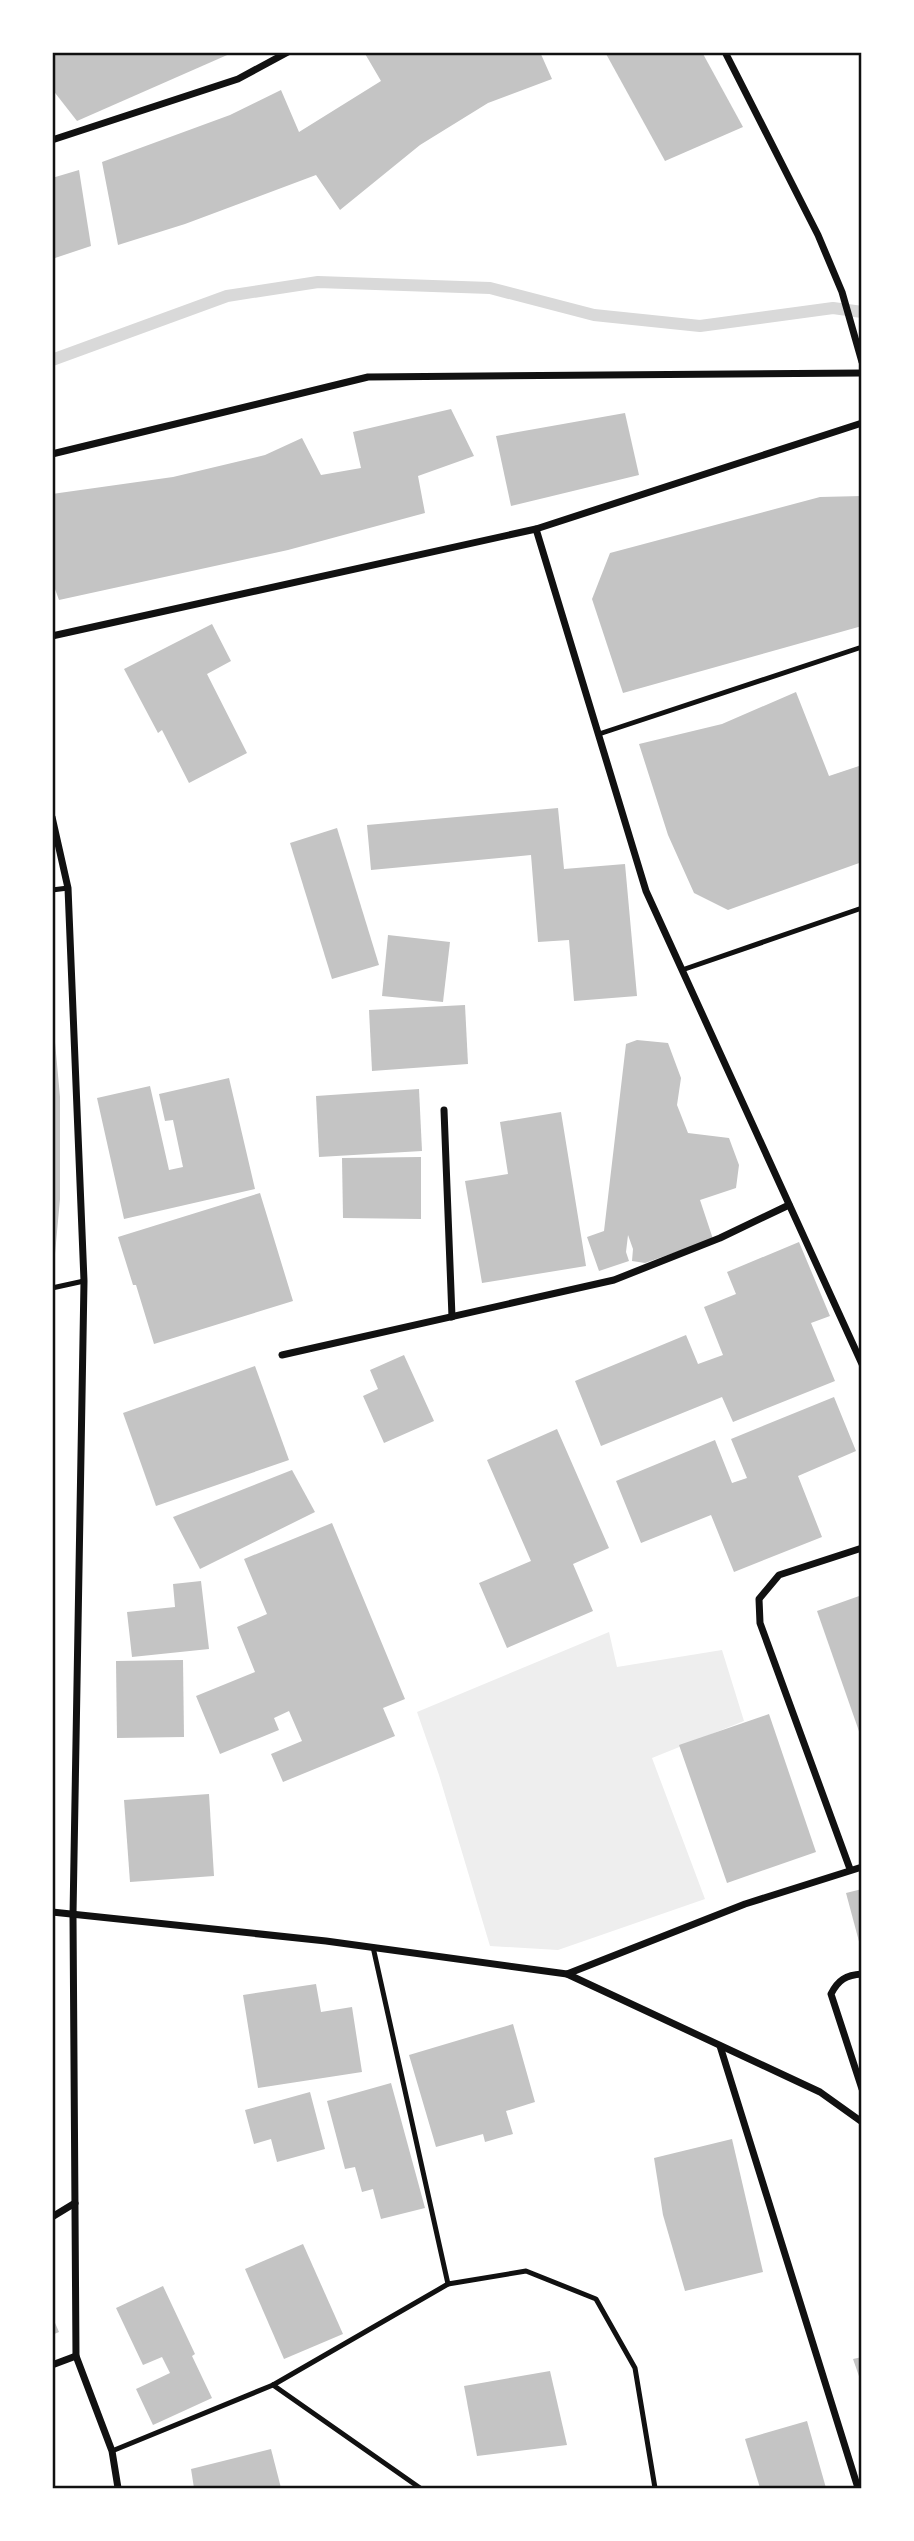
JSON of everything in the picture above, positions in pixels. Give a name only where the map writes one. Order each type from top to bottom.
[{"type":"street","points":[[52,140],[239,79],[288,52]]},
{"type":"street","points":[[725,52],[818,235],[842,292],[862,362]]},
{"type":"street","points":[[52,454],[368,377],[862,373]]},
{"type":"street","points":[[52,636],[536,529],[862,423]]},
{"type":"street","points":[[536,529],[646,891],[862,1364]]},
{"type":"street","points":[[52,817],[68,888],[84,1281],[73,1915],[76,2356],[112,2451],[118,2488]]},
{"type":"street","points":[[444,1110],[452,1317]]},
{"type":"street","points":[[282,1355],[614,1280],[720,1238],[789,1205]]},
{"type":"street","points":[[850,1869],[760,1623],[759,1599],[779,1575],[862,1548]]},
{"type":"street","points":[[567,1974],[745,1904],[862,1867]]},
{"type":"street","points":[[52,1912],[373,1947],[567,1974],[820,2092],[862,2122]]},
{"type":"street","points":[[862,1974],[850,1975],[837,1982],[831,1994],[862,2089]]},
{"type":"street","points":[[720,2046],[858,2488]]},
{"type":"street","points":[[52,2217],[75,2203]]},
{"type":"street","points":[[52,2365],[76,2356]]},
{"type":"lane","points":[[599,734],[862,646]]},
{"type":"lane","points":[[52,890],[68,888]]},
{"type":"lane","points":[[682,970],[862,908]]},
{"type":"lane","points":[[52,1288],[84,1281]]},
{"type":"lane","points":[[373,1947],[448,2284]]},
{"type":"lane","points":[[112,2451],[273,2385],[448,2284],[526,2272],[596,2299],[635,2368],[655,2488]]},
{"type":"lane","points":[[273,2385],[420,2488]]},
{"type":"shaded area","points":[[609,1632],[617,1667],[722,1650],[744,1721],[652,1758],[705,1899],[558,1950],[490,1946],[439,1775],[417,1712]]},
{"type":"building","points":[[52,52],[234,52],[77,121],[52,89]]},
{"type":"building","points":[[364,52],[540,52],[552,79],[488,103],[420,145],[340,210],[316,175],[185,224],[118,245],[102,162],[230,115],[281,90],[299,132],[381,81]]},
{"type":"building","points":[[605,52],[702,52],[743,127],[665,161]]},
{"type":"building","points":[[79,170],[91,246],[52,259],[52,178]]},
{"type":"building","points":[[451,409],[474,456],[418,476],[425,513],[288,550],[59,600],[52,581],[52,494],[173,477],[265,455],[302,438],[321,475],[361,468],[353,432]]},
{"type":"building","points":[[625,413],[639,475],[511,506],[496,436]]},
{"type":"building","points":[[862,496],[862,626],[623,693],[592,599],[610,553],[820,497]]},
{"type":"building","points":[[212,624],[231,661],[207,674],[247,753],[189,783],[162,730],[158,733],[124,669]]},
{"type":"building","points":[[796,692],[829,776],[862,765],[862,862],[728,910],[694,893],[668,835],[639,744],[722,724]]},
{"type":"building","points":[[558,808],[564,869],[625,864],[637,996],[574,1001],[569,940],[538,942],[531,855],[371,870],[367,825]]},
{"type":"building","points":[[337,828],[379,965],[332,979],[290,843]]},
{"type":"building","points":[[388,935],[450,942],[443,1002],[382,996]]},
{"type":"building","points":[[465,1005],[468,1064],[372,1071],[369,1010]]},
{"type":"building","points":[[52,1031],[60,1097],[60,1199],[54,1265],[52,1265]]},
{"type":"building","points":[[637,1040],[668,1043],[681,1078],[677,1105],[688,1133],[729,1138],[739,1165],[736,1188],[700,1200],[713,1239],[645,1263],[632,1261],[633,1249],[628,1235],[626,1252],[629,1261],[599,1271],[587,1237],[604,1231],[626,1044]]},
{"type":"building","points":[[229,1078],[255,1189],[124,1219],[97,1098],[150,1086],[169,1170],[183,1167],[173,1120],[165,1121],[159,1094]]},
{"type":"building","points":[[419,1089],[422,1151],[319,1157],[316,1096]]},
{"type":"building","points":[[561,1112],[586,1266],[482,1283],[465,1181],[508,1174],[500,1122]]},
{"type":"building","points":[[421,1157],[421,1219],[343,1218],[342,1158]]},
{"type":"building","points":[[260,1193],[293,1301],[154,1344],[118,1237]]},
{"type":"building","points":[[799,1242],[830,1316],[811,1323],[835,1381],[733,1422],[722,1397],[601,1446],[575,1381],[686,1335],[698,1364],[723,1355],[704,1307],[736,1294],[727,1272]]},
{"type":"building","points":[[404,1355],[434,1421],[384,1443],[363,1396],[378,1389],[370,1370]]},
{"type":"building","points":[[255,1366],[289,1460],[156,1506],[123,1413]]},
{"type":"building","points":[[834,1397],[856,1451],[798,1476],[822,1537],[734,1572],[711,1515],[641,1543],[616,1481],[715,1440],[732,1483],[747,1478],[731,1439]]},
{"type":"building","points":[[557,1429],[609,1548],[573,1564],[593,1611],[507,1648],[479,1583],[531,1561],[487,1460]]},
{"type":"building","points":[[292,1470],[315,1512],[200,1569],[173,1517]]},
{"type":"building","points":[[332,1523],[405,1699],[383,1708],[395,1736],[283,1782],[271,1754],[302,1741],[289,1711],[274,1718],[279,1730],[220,1754],[196,1696],[255,1672],[237,1627],[267,1614],[244,1559]]},
{"type":"building","points":[[201,1581],[209,1649],[132,1657],[127,1612],[175,1607],[173,1584]]},
{"type":"building","points":[[862,1595],[862,1737],[861,1737],[817,1611]]},
{"type":"building","points":[[183,1660],[184,1737],[117,1738],[116,1661]]},
{"type":"building","points":[[769,1714],[816,1852],[727,1883],[679,1745]]},
{"type":"building","points":[[209,1794],[214,1876],[130,1882],[124,1800]]},
{"type":"building","points":[[862,1889],[862,1949],[861,1949],[846,1893]]},
{"type":"building","points":[[316,1984],[321,2012],[352,2007],[362,2072],[258,2088],[243,1995]]},
{"type":"building","points":[[513,2024],[535,2102],[506,2111],[513,2134],[485,2142],[483,2134],[436,2147],[409,2055]]},
{"type":"building","points":[[391,2083],[425,2208],[381,2219],[373,2189],[362,2192],[355,2167],[345,2169],[327,2101]]},
{"type":"building","points":[[310,2092],[325,2149],[277,2162],[271,2139],[254,2144],[245,2110]]},
{"type":"building","points":[[732,2139],[763,2272],[685,2291],[663,2215],[654,2158]]},
{"type":"building","points":[[303,2244],[343,2334],[284,2359],[245,2269]]},
{"type":"building","points":[[163,2286],[212,2398],[153,2425],[136,2389],[170,2373],[162,2357],[143,2365],[116,2308]]},
{"type":"building","points":[[52,2316],[59,2332],[52,2335]]},
{"type":"building","points":[[862,2357],[862,2382],[861,2382],[853,2359]]},
{"type":"building","points":[[550,2371],[567,2445],[477,2456],[464,2386]]},
{"type":"building","points":[[807,2421],[826,2488],[760,2488],[745,2439]]},
{"type":"building","points":[[271,2449],[281,2488],[194,2488],[191,2469]]},
{"type":"waterway","points":[[52,360],[227,296],[318,282],[490,288],[594,315],[700,326],[833,308],[862,312]]}]
